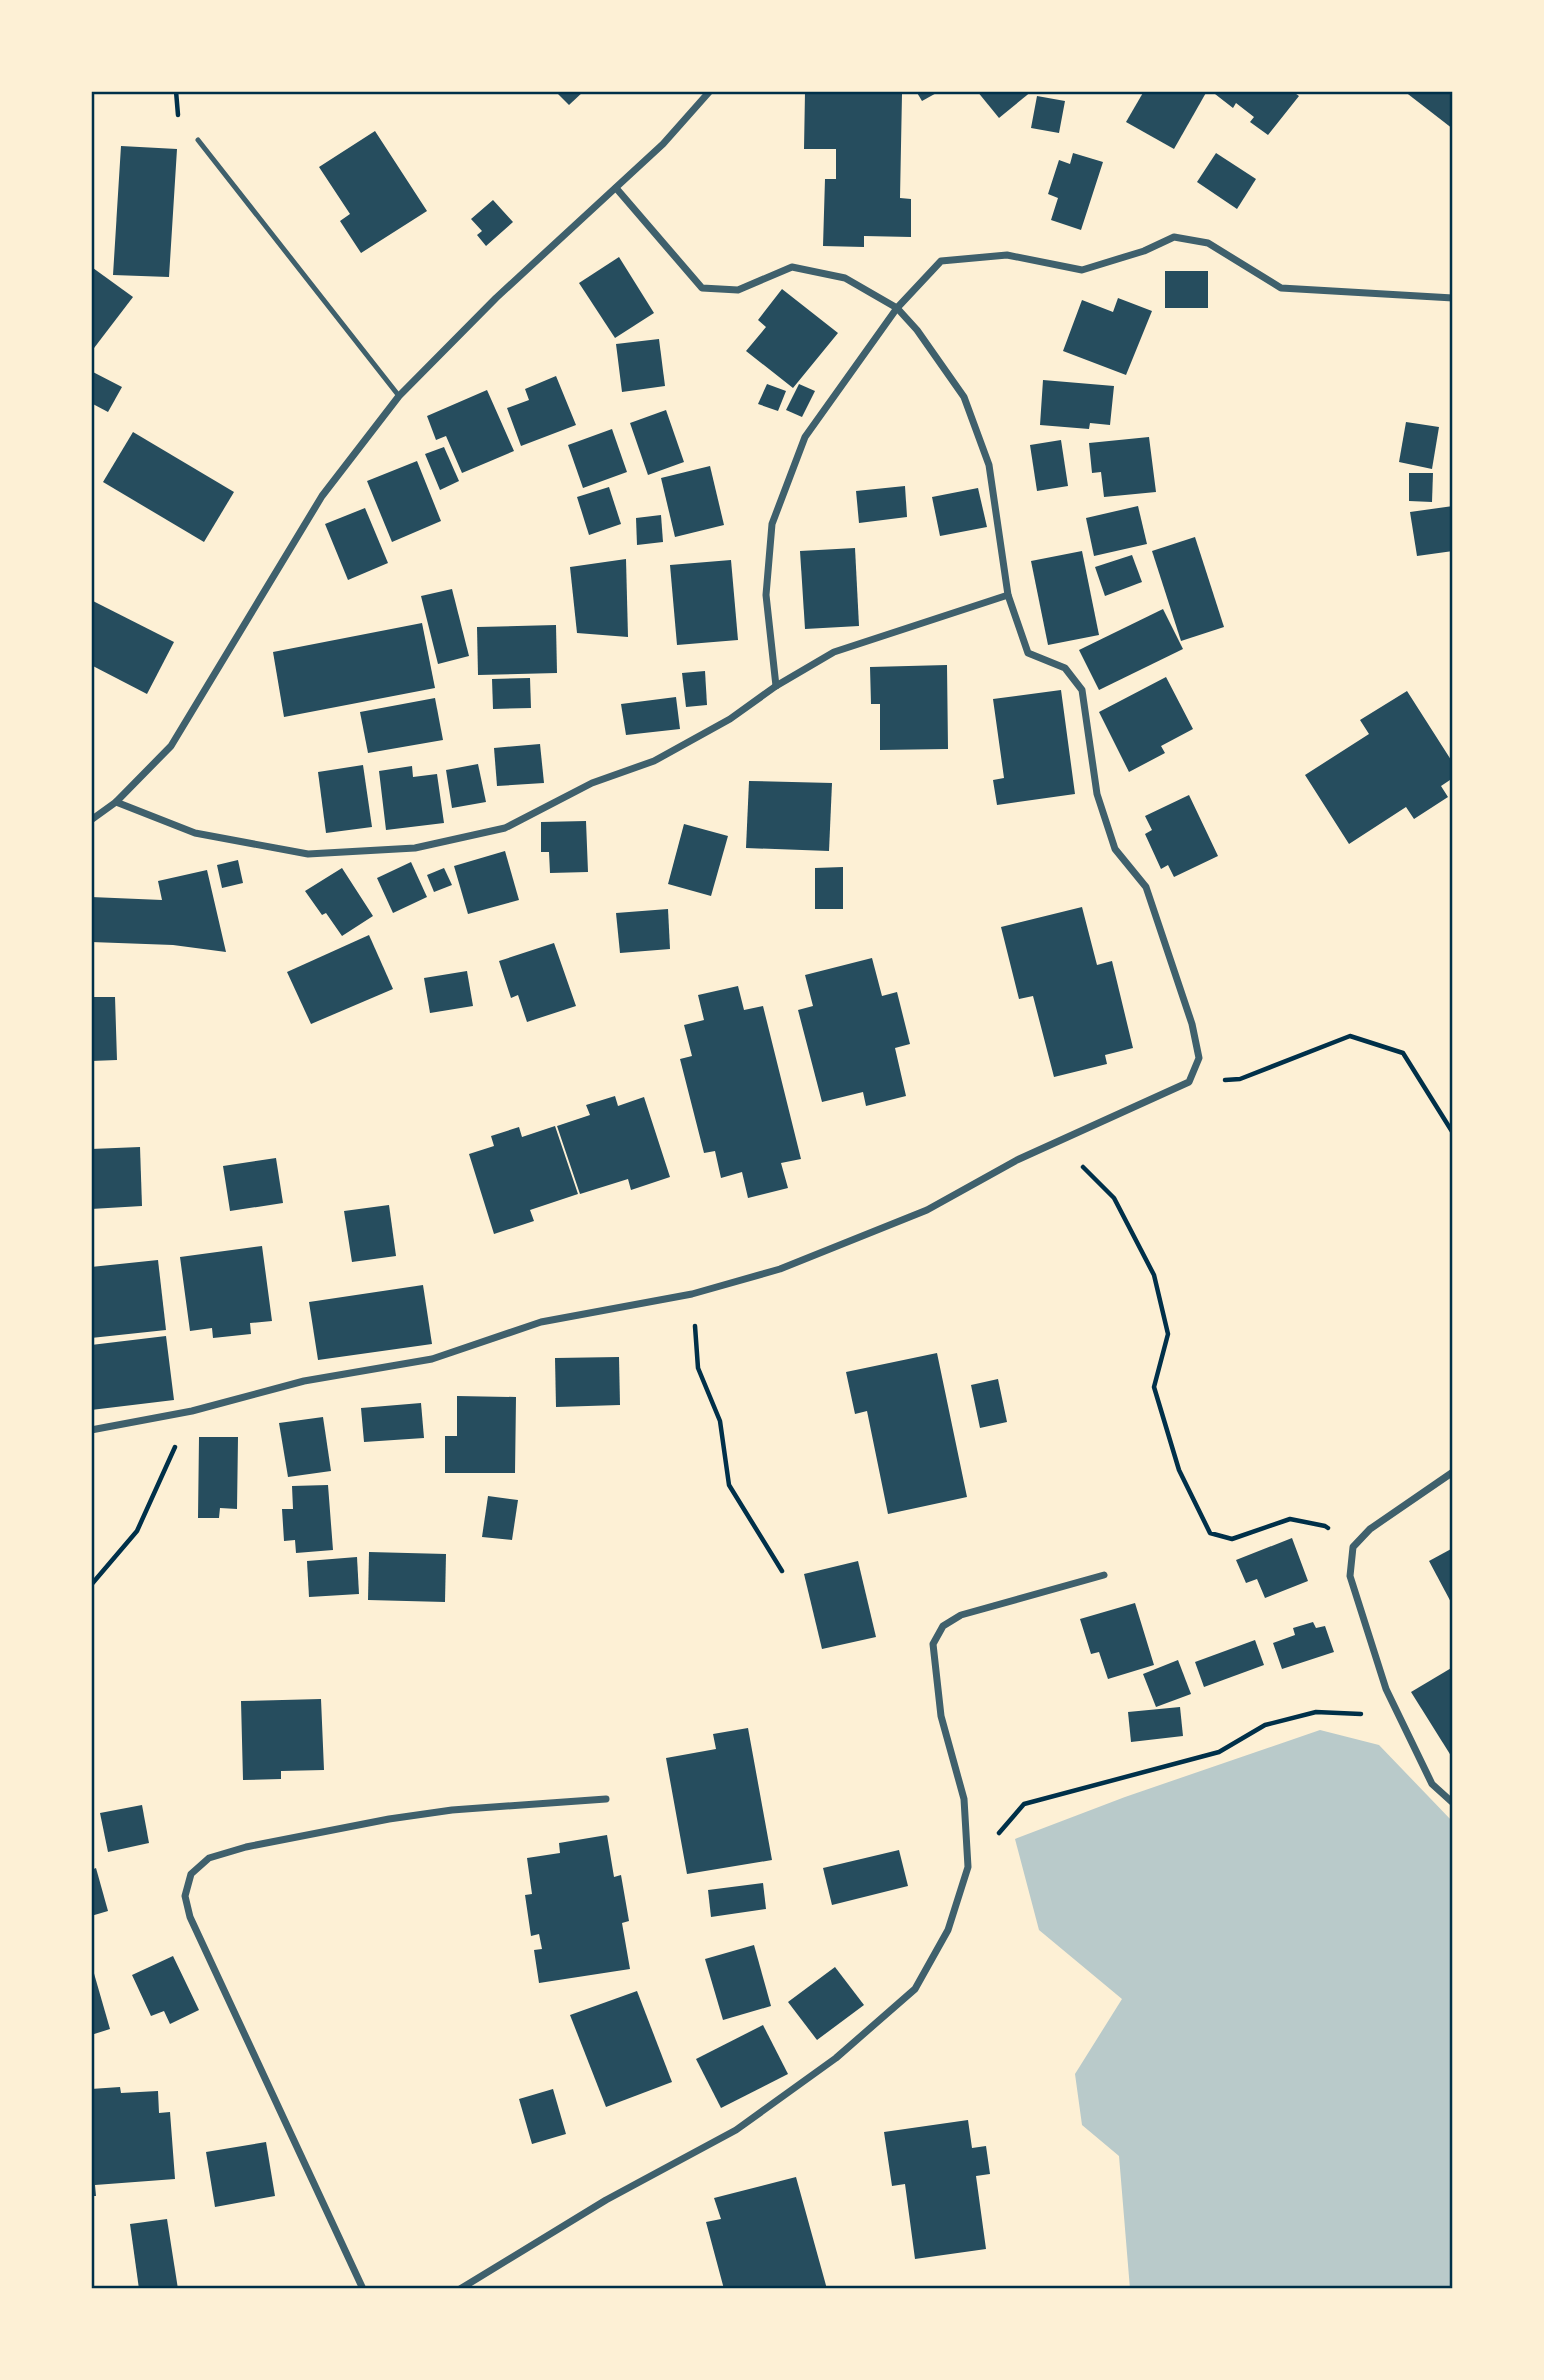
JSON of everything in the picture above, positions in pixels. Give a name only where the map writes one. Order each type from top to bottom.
[{"type":"street","points":[[91,820],[117,802],[171,746],[322,496],[399,396],[496,298],[663,144],[709,91]]},
{"type":"street","points":[[91,1430],[192,1411],[304,1381],[432,1359],[541,1322],[692,1294],[779,1269],[927,1210],[1017,1160],[1189,1082],[1199,1058],[1192,1024],[1146,887],[1115,849],[1097,794],[1082,690],[1065,668],[1028,653],[1008,595],[989,465],[964,397],[917,330],[897,309],[845,278],[792,267],[738,290],[702,288],[616,188]]},
{"type":"street","points":[[776,686],[766,595],[772,524],[804,437],[897,309],[941,261],[1007,255],[1082,270],[1144,251],[1174,237],[1208,243],[1281,288],[1453,298]]},
{"type":"street","points":[[117,802],[195,833],[308,854],[415,848],[505,828],[592,783],[654,761],[730,719],[776,686],[834,652],[1008,595]]},
{"type":"street","points":[[1453,1472],[1370,1528],[1353,1547],[1350,1576],[1386,1689],[1432,1784],[1453,1803]]},
{"type":"street","points":[[460,2289],[606,2200],[736,2130],[836,2059],[915,1989],[948,1930],[968,1867],[964,1799],[941,1716],[933,1644],[943,1626],[961,1615],[1104,1575]]},
{"type":"street","points":[[363,2289],[190,1917],[185,1896],[191,1874],[209,1858],[246,1847],[389,1819],[452,1810],[606,1799]]},
{"type":"lane","points":[[198,140],[399,396]]},
{"type":"path","points":[[1189,1082],[1240,1079],[1350,1036],[1403,1053],[1453,1133]]},
{"type":"path","points":[[1057,1141],[1114,1198],[1154,1275],[1168,1334],[1154,1387],[1179,1470],[1210,1533],[1232,1539],[1290,1519],[1325,1526],[1353,1547]]},
{"type":"path","points":[[692,1294],[698,1368],[720,1420],[729,1486],[782,1571]]},
{"type":"path","points":[[91,1585],[137,1531],[192,1411]]},
{"type":"path","points":[[968,1867],[1024,1804],[1219,1752],[1265,1725],[1316,1713],[1400,1715]]},
{"type":"shaded area","points":[[1320,1730],[1379,1745],[1453,1822],[1453,2289],[1130,2289],[1119,2156],[1082,2125],[1075,2074],[1122,1999],[1039,1930],[1015,1839],[1125,1797]]},
{"type":"building","points":[[555,91],[584,91],[569,105]]},
{"type":"building","points":[[896,91],[896,94],[902,94],[900,198],[911,199],[911,237],[864,236],[864,247],[823,246],[825,179],[836,179],[836,149],[804,149],[805,92]]},
{"type":"building","points":[[916,91],[940,91],[922,101]]},
{"type":"building","points":[[977,91],[1032,91],[999,118]]},
{"type":"building","points":[[1144,91],[1207,91],[1174,149],[1126,122]]},
{"type":"building","points":[[1217,91],[1292,91],[1299,96],[1268,135],[1250,122],[1254,117],[1236,103],[1233,108],[1215,94]]},
{"type":"building","points":[[1404,91],[1453,91],[1453,129]]},
{"type":"building","points":[[1037,96],[1065,101],[1059,133],[1031,128]]},
{"type":"building","points":[[375,131],[427,211],[361,253],[340,221],[350,214],[319,167]]},
{"type":"building","points":[[121,146],[177,149],[169,277],[113,275]]},
{"type":"building","points":[[1073,153],[1103,162],[1081,230],[1051,220],[1058,198],[1048,194],[1059,160],[1070,164]]},
{"type":"building","points":[[1216,153],[1256,179],[1237,209],[1197,182]]},
{"type":"building","points":[[493,200],[513,222],[486,246],[477,235],[482,231],[471,219]]},
{"type":"building","points":[[619,257],[654,313],[615,338],[579,283]]},
{"type":"building","points":[[93,268],[133,297],[91,352],[91,271]]},
{"type":"building","points":[[1165,271],[1208,271],[1208,308],[1165,308]]},
{"type":"building","points":[[782,289],[838,333],[793,388],[746,351],[766,327],[758,320]]},
{"type":"building","points":[[1118,298],[1152,311],[1126,375],[1063,351],[1082,300],[1113,312]]},
{"type":"building","points":[[659,339],[665,386],[622,392],[616,344]]},
{"type":"building","points":[[91,371],[122,387],[108,412],[91,403]]},
{"type":"building","points":[[556,376],[576,425],[521,446],[507,408],[529,400],[525,389]]},
{"type":"building","points":[[1043,380],[1114,386],[1110,425],[1090,423],[1089,429],[1040,425]]},
{"type":"building","points":[[767,384],[786,391],[778,411],[758,404]]},
{"type":"building","points":[[799,384],[815,391],[802,417],[786,410]]},
{"type":"building","points":[[487,390],[514,451],[462,473],[446,436],[436,440],[427,416]]},
{"type":"building","points":[[666,410],[684,462],[648,475],[630,423]]},
{"type":"building","points":[[1406,422],[1439,427],[1432,469],[1399,462]]},
{"type":"building","points":[[612,429],[627,472],[583,488],[568,445]]},
{"type":"building","points":[[133,432],[234,492],[204,542],[103,482]]},
{"type":"building","points":[[1149,437],[1156,492],[1104,497],[1101,472],[1092,473],[1089,443]]},
{"type":"building","points":[[1061,440],[1068,486],[1037,491],[1030,445]]},
{"type":"building","points":[[444,447],[459,481],[440,490],[425,454]]},
{"type":"building","points":[[417,461],[441,521],[392,542],[367,481]]},
{"type":"building","points":[[710,466],[724,525],[675,537],[661,478]]},
{"type":"building","points":[[1409,473],[1433,473],[1432,502],[1409,501]]},
{"type":"building","points":[[905,486],[907,517],[859,523],[856,491]]},
{"type":"building","points":[[609,487],[621,524],[589,535],[577,497]]},
{"type":"building","points":[[978,488],[987,527],[940,536],[932,497]]},
{"type":"building","points":[[1138,506],[1147,544],[1094,556],[1086,518]]},
{"type":"building","points":[[1453,506],[1453,551],[1417,556],[1410,512]]},
{"type":"building","points":[[365,508],[388,563],[348,580],[325,524]]},
{"type":"building","points":[[661,515],[663,542],[637,545],[636,518]]},
{"type":"building","points":[[1195,537],[1224,627],[1181,641],[1152,551]]},
{"type":"building","points":[[855,548],[859,626],[805,629],[800,551]]},
{"type":"building","points":[[1082,551],[1099,635],[1048,645],[1031,561]]},
{"type":"building","points":[[1132,555],[1142,582],[1105,596],[1095,567]]},
{"type":"building","points":[[626,559],[628,637],[577,633],[570,567]]},
{"type":"building","points":[[731,560],[738,640],[677,645],[670,565]]},
{"type":"building","points":[[452,589],[469,656],[438,664],[421,596]]},
{"type":"building","points":[[91,600],[174,642],[147,694],[91,665]]},
{"type":"building","points":[[1163,609],[1183,649],[1099,690],[1079,650]]},
{"type":"building","points":[[422,623],[435,688],[284,717],[273,652]]},
{"type":"building","points":[[556,625],[557,673],[478,675],[477,627]]},
{"type":"building","points":[[947,665],[948,749],[880,750],[880,704],[871,704],[870,667]]},
{"type":"building","points":[[705,671],[707,705],[686,707],[682,673]]},
{"type":"building","points":[[1166,677],[1193,729],[1161,746],[1165,753],[1129,772],[1099,712]]},
{"type":"building","points":[[530,678],[531,708],[493,709],[492,679]]},
{"type":"building","points":[[1061,690],[1075,794],[997,805],[993,780],[1004,778],[993,699]]},
{"type":"building","points":[[1407,691],[1453,763],[1453,778],[1441,786],[1448,797],[1414,819],[1406,807],[1349,844],[1305,775],[1369,734],[1360,720]]},
{"type":"building","points":[[676,697],[680,729],[626,735],[621,704]]},
{"type":"building","points":[[435,698],[443,740],[368,753],[360,712]]},
{"type":"building","points":[[540,744],[544,783],[497,786],[494,748]]},
{"type":"building","points":[[478,764],[486,802],[452,808],[446,770]]},
{"type":"building","points":[[363,765],[372,827],[326,833],[318,772]]},
{"type":"building","points":[[412,766],[413,777],[437,774],[444,823],[386,830],[379,771]]},
{"type":"building","points":[[749,781],[832,783],[829,851],[746,848]]},
{"type":"building","points":[[1189,795],[1218,856],[1174,877],[1168,865],[1161,869],[1145,834],[1152,830],[1145,816]]},
{"type":"building","points":[[586,821],[588,872],[550,873],[549,852],[541,852],[541,822]]},
{"type":"building","points":[[684,824],[728,836],[711,896],[668,884]]},
{"type":"building","points":[[505,851],[519,900],[468,914],[454,866]]},
{"type":"building","points":[[238,860],[243,883],[222,888],[217,865]]},
{"type":"building","points":[[411,862],[427,897],[393,913],[377,878]]},
{"type":"building","points":[[843,867],[843,909],[815,909],[815,868]]},
{"type":"building","points":[[342,868],[373,916],[342,936],[326,913],[322,915],[305,891]]},
{"type":"building","points":[[444,868],[452,885],[434,892],[427,875]]},
{"type":"building","points":[[207,870],[226,952],[173,945],[91,942],[91,897],[162,900],[158,881]]},
{"type":"building","points":[[1082,907],[1097,965],[1112,961],[1133,1048],[1105,1055],[1107,1064],[1054,1077],[1033,996],[1019,999],[1001,927]]},
{"type":"building","points":[[668,909],[670,949],[620,953],[616,913]]},
{"type":"building","points":[[369,935],[393,989],[311,1024],[287,972]]},
{"type":"building","points":[[554,943],[576,1006],[527,1022],[518,995],[511,998],[499,961]]},
{"type":"building","points":[[872,958],[882,996],[897,992],[910,1044],[895,1048],[906,1096],[866,1106],[863,1092],[822,1102],[798,1010],[813,1006],[805,975]]},
{"type":"building","points":[[467,971],[473,1006],[430,1013],[424,978]]},
{"type":"building","points":[[738,986],[744,1010],[763,1006],[801,1159],[781,1163],[788,1188],[748,1198],[742,1172],[721,1178],[715,1151],[704,1153],[680,1059],[692,1056],[684,1025],[704,1020],[698,995]]},
{"type":"building","points":[[91,997],[115,997],[117,1060],[91,1061]]},
{"type":"building","points":[[615,1096],[618,1106],[644,1097],[670,1177],[631,1190],[628,1179],[580,1194],[557,1126],[590,1115],[586,1105]]},
{"type":"building","points":[[555,1126],[578,1194],[530,1210],[534,1221],[494,1234],[469,1154],[494,1146],[491,1136],[519,1127],[522,1137]]},
{"type":"building","points":[[140,1147],[142,1206],[91,1209],[91,1149]]},
{"type":"building","points":[[276,1158],[283,1203],[230,1211],[223,1166]]},
{"type":"building","points":[[389,1205],[396,1256],[352,1262],[344,1211]]},
{"type":"building","points":[[262,1246],[272,1321],[250,1323],[251,1334],[213,1338],[212,1328],[190,1331],[180,1257]]},
{"type":"building","points":[[158,1260],[166,1330],[91,1338],[91,1267]]},
{"type":"building","points":[[423,1285],[432,1344],[318,1360],[309,1302]]},
{"type":"building","points":[[166,1336],[174,1400],[91,1410],[91,1345]]},
{"type":"building","points":[[937,1353],[967,1497],[888,1514],[867,1411],[855,1414],[846,1372]]},
{"type":"building","points":[[619,1357],[620,1405],[556,1407],[555,1358]]},
{"type":"building","points":[[998,1379],[1007,1422],[980,1428],[971,1385]]},
{"type":"building","points":[[457,1396],[516,1397],[515,1473],[445,1473],[445,1436],[457,1436]]},
{"type":"building","points":[[421,1403],[424,1438],[364,1442],[361,1408]]},
{"type":"building","points":[[323,1417],[331,1471],[288,1477],[279,1423]]},
{"type":"building","points":[[199,1437],[238,1437],[237,1509],[220,1508],[219,1518],[198,1518]]},
{"type":"building","points":[[328,1485],[333,1550],[296,1553],[295,1540],[284,1541],[282,1509],[293,1509],[292,1486]]},
{"type":"building","points":[[488,1496],[518,1500],[512,1540],[482,1537]]},
{"type":"building","points":[[1292,1538],[1308,1581],[1265,1598],[1257,1579],[1246,1583],[1236,1560]]},
{"type":"building","points":[[1453,1548],[1453,1606],[1429,1561]]},
{"type":"building","points":[[369,1552],[446,1554],[445,1602],[368,1600]]},
{"type":"building","points":[[357,1557],[359,1594],[309,1597],[307,1561]]},
{"type":"building","points":[[858,1561],[876,1637],[822,1649],[804,1574]]},
{"type":"building","points":[[1135,1603],[1154,1665],[1108,1679],[1099,1652],[1091,1654],[1080,1619]]},
{"type":"building","points":[[1313,1622],[1316,1628],[1325,1626],[1334,1652],[1282,1669],[1273,1643],[1295,1635],[1293,1628]]},
{"type":"building","points":[[1255,1640],[1264,1665],[1204,1687],[1195,1662]]},
{"type":"building","points":[[1178,1660],[1191,1694],[1156,1707],[1143,1674]]},
{"type":"building","points":[[1453,1667],[1453,1759],[1411,1692]]},
{"type":"building","points":[[321,1699],[324,1770],[281,1771],[281,1779],[243,1780],[241,1701]]},
{"type":"building","points":[[1180,1707],[1183,1736],[1131,1742],[1128,1712]]},
{"type":"building","points":[[748,1728],[772,1860],[687,1874],[666,1758],[716,1749],[713,1734]]},
{"type":"building","points":[[142,1805],[149,1843],[108,1852],[100,1813]]},
{"type":"building","points":[[607,1835],[614,1877],[621,1875],[629,1921],[622,1923],[630,1969],[539,1983],[534,1950],[542,1949],[539,1934],[531,1936],[525,1895],[532,1894],[527,1858],[560,1853],[559,1843]]},
{"type":"building","points":[[899,1850],[908,1886],[832,1905],[823,1868]]},
{"type":"building","points":[[96,1868],[108,1911],[91,1916],[91,1870]]},
{"type":"building","points":[[763,1883],[766,1909],[711,1917],[708,1890]]},
{"type":"building","points":[[754,1945],[771,2006],[723,2020],[705,1959]]},
{"type":"building","points":[[173,1956],[199,2010],[170,2024],[164,2011],[151,2016],[132,1975]]},
{"type":"building","points":[[91,1963],[110,2029],[91,2035]]},
{"type":"building","points":[[835,1967],[864,2005],[817,2040],[788,2002]]},
{"type":"building","points":[[637,1991],[672,2082],[606,2107],[570,2015]]},
{"type":"building","points":[[763,2025],[788,2074],[721,2108],[696,2059]]},
{"type":"building","points":[[120,2087],[121,2093],[158,2091],[159,2113],[170,2112],[175,2179],[95,2185],[96,2196],[91,2196],[91,2089]]},
{"type":"building","points":[[553,2089],[566,2134],[532,2144],[519,2099]]},
{"type":"building","points":[[968,2120],[972,2148],[986,2146],[990,2174],[976,2176],[986,2249],[915,2259],[905,2184],[892,2186],[884,2132]]},
{"type":"building","points":[[266,2142],[275,2196],[215,2207],[206,2152]]},
{"type":"building","points":[[796,2177],[827,2289],[724,2289],[706,2222],[721,2219],[714,2198]]},
{"type":"building","points":[[167,2219],[178,2289],[139,2289],[130,2224]]}]
